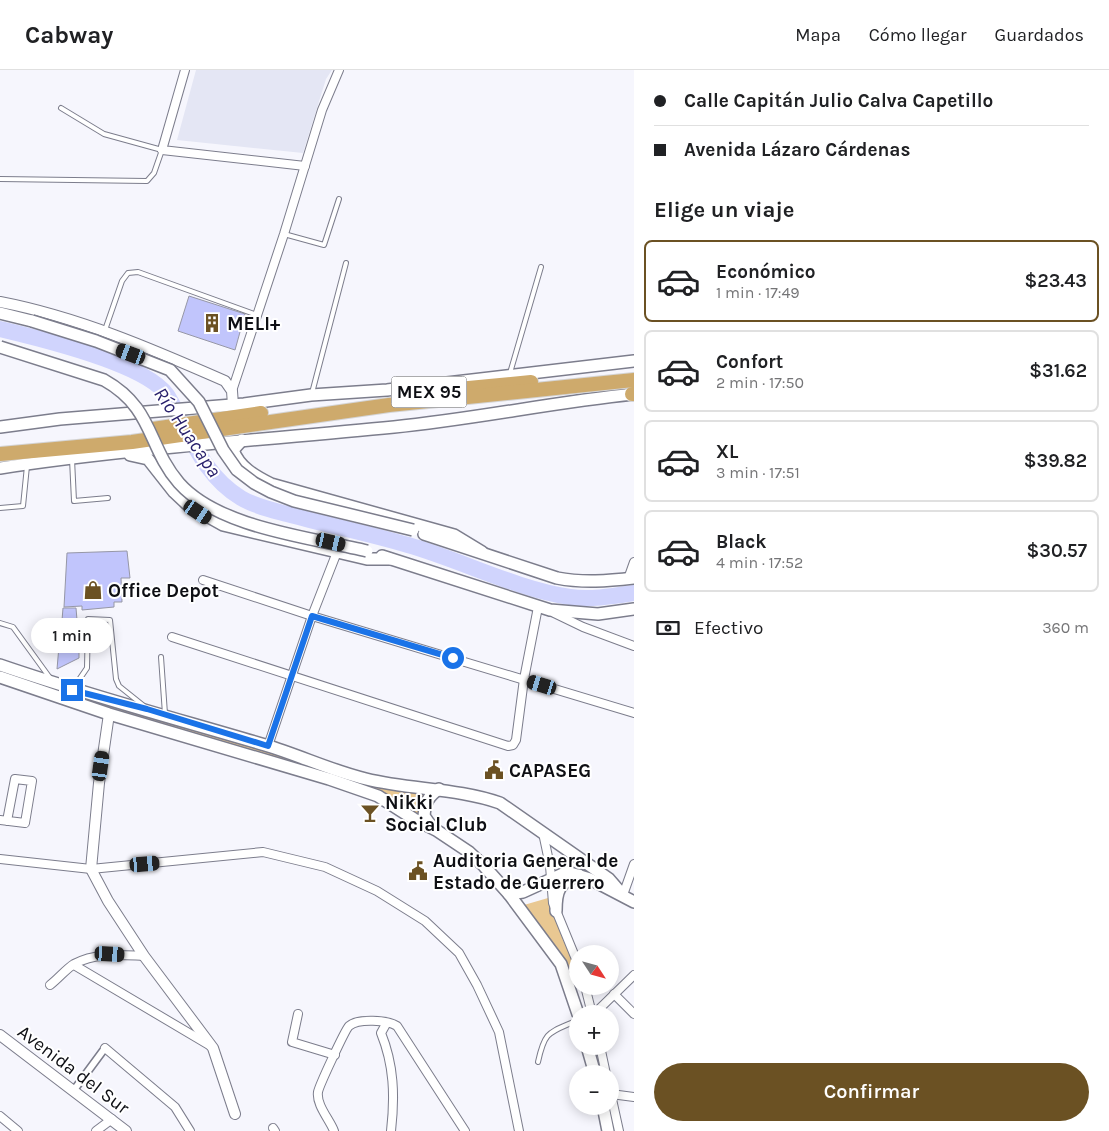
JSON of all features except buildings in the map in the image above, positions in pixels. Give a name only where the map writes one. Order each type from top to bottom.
[{"type":"highway","name":"MEX 95","points":[[232,432],[401,395],[634,372]]},
{"type":"highway","name":"MEX 95","points":[[0,454],[30,458],[132,442],[232,432],[389,405],[634,380]]},
{"type":"highway","points":[[401,395],[425,386]]},
{"type":"highway","name":"MEX 95","points":[[0,446],[132,442]]},
{"type":"highway","points":[[30,458],[68,459]]},
{"type":"main road","points":[[0,313],[105,344],[170,370],[199,402],[223,450],[237,470],[254,483],[294,501],[412,530],[557,578],[576,582],[631,578]]},
{"type":"main road","points":[[0,347],[104,380],[118,388],[137,406],[179,482],[205,505],[233,519],[367,551],[550,610],[598,614],[634,609]]},
{"type":"main road","points":[[0,427],[60,419],[233,405],[312,394],[425,386],[634,361]]},
{"type":"main road","points":[[121,453],[132,442],[232,432],[396,427],[633,394]]},
{"type":"main road","points":[[0,419],[60,419]]},
{"type":"main road","points":[[232,432],[233,450],[236,458],[245,468],[265,481],[454,534],[482,552]]},
{"type":"main road","points":[[68,459],[121,453],[148,460],[174,492],[189,506],[215,521],[248,532],[367,559],[390,559]]},
{"type":"main road","points":[[0,468],[30,458]]},
{"type":"main road","points":[[0,665],[72,690],[147,709],[268,746],[366,779],[480,796],[500,804],[543,833],[609,879],[623,894],[634,902]]},
{"type":"main road","points":[[0,678],[110,714],[329,779],[378,796],[414,819],[436,830]]},
{"type":"main road","points":[[439,789],[432,794],[424,809],[426,822],[469,852],[509,894],[561,964],[575,1005]]},
{"type":"main road","points":[[509,894],[523,892],[567,872],[579,875],[623,894]]},
{"type":"main road","points":[[556,912],[556,895],[560,887],[566,880],[579,875]]},
{"type":"main road","points":[[605,1115],[608,1131]]},
{"type":"street","points":[[185,70],[162,150],[305,166]]},
{"type":"street","points":[[233,405],[232,391],[284,234],[322,110],[339,70]]},
{"type":"street","points":[[0,302],[41,310],[104,332],[225,380],[232,391]]},
{"type":"street","points":[[268,746],[312,616],[337,552]]},
{"type":"street","points":[[631,578],[634,562]]},
{"type":"street","points":[[203,580],[312,616],[634,713]]},
{"type":"street","points":[[172,637],[512,746],[516,740],[524,679],[538,607]]},
{"type":"street","points":[[550,610],[583,627],[634,646]]},
{"type":"street","points":[[110,714],[99,783],[91,869],[108,901],[144,956],[213,1048],[235,1114]]},
{"type":"street","points":[[15,779],[32,781],[25,823],[4,821],[15,779]]},
{"type":"street","points":[[543,833],[550,866],[549,880],[556,912],[570,945]]},
{"type":"street","points":[[0,860],[91,869],[263,852],[287,856],[325,867],[377,890],[426,921],[459,953],[477,985],[499,1032],[519,1131]]},
{"type":"street","points":[[623,894],[634,864]]},
{"type":"street","points":[[50,985],[74,965],[110,954],[144,956]]},
{"type":"street","points":[[74,965],[213,1048]]},
{"type":"street","points":[[619,989],[634,975]]},
{"type":"street","points":[[602,1005],[613,995]]},
{"type":"street","points":[[615,995],[634,1014]]},
{"type":"street","points":[[298,1014],[292,1042],[335,1055]]},
{"type":"street","points":[[334,1131],[320,1105],[318,1093],[349,1026],[359,1021],[392,1023],[397,1026],[465,1131]]},
{"type":"street","points":[[386,1024],[382,1033],[391,1057],[394,1091],[391,1131]]},
{"type":"street","name":"Avenida del Sur","points":[[0,1035],[126,1131]]},
{"type":"street","points":[[74,1090],[105,1048],[175,1107],[190,1131]]},
{"type":"street","points":[[619,1094],[634,1097]]},
{"type":"street","points":[[615,1115],[619,1131]]},
{"type":"street","points":[[0,1116],[18,1131]]},
{"type":"street","points":[[96,1131],[112,1119]]},
{"type":"lane","points":[[0,178],[147,181],[154,173],[162,150],[104,134],[61,108]]},
{"type":"lane","points":[[284,234],[324,245],[339,199]]},
{"type":"lane","points":[[312,394],[346,262]]},
{"type":"lane","points":[[510,376],[541,267]]},
{"type":"lane","points":[[104,332],[122,281],[128,273],[138,272],[257,315]]},
{"type":"lane","points":[[0,508],[23,506],[30,458]]},
{"type":"lane","points":[[68,459],[74,501],[108,498]]},
{"type":"lane","points":[[72,690],[87,668],[88,619],[110,620],[116,679],[119,686],[147,709]]},
{"type":"lane","points":[[0,623],[13,627],[54,684]]},
{"type":"lane","points":[[161,657],[165,716]]},
{"type":"lane","points":[[538,1062],[543,1039],[549,1033],[569,1024]]},
{"type":"shaded area","points":[[196,70],[332,70],[326,79],[303,153],[177,140]]},
{"type":"shaded area","points":[[0,670],[428,793],[420,816],[393,800],[0,673]]},
{"type":"shaded area","points":[[548,898],[563,940],[569,951],[569,967],[562,954],[524,905]]},
{"type":"waterway","name":"Río Huacapa","points":[[0,329],[90,353],[137,372],[155,383],[167,395],[206,465],[216,477],[241,498],[263,508],[408,545],[529,588],[550,593],[586,598],[634,593]]},
{"type":"place","name":"MELI+","points":[[212,323]]},
{"type":"place","name":"Office Depot","points":[[93,590]]},
{"type":"place","name":"CAPASEG","points":[[494,770]]},
{"type":"place","name":"Nikki Social Club","points":[[370,813]]},
{"type":"place","name":"Auditoria General de Estado de Guerrero","points":[[418,871]]},
{"type":"route","points":[[72,690],[147,709],[268,746],[312,616],[453,658]]}]
